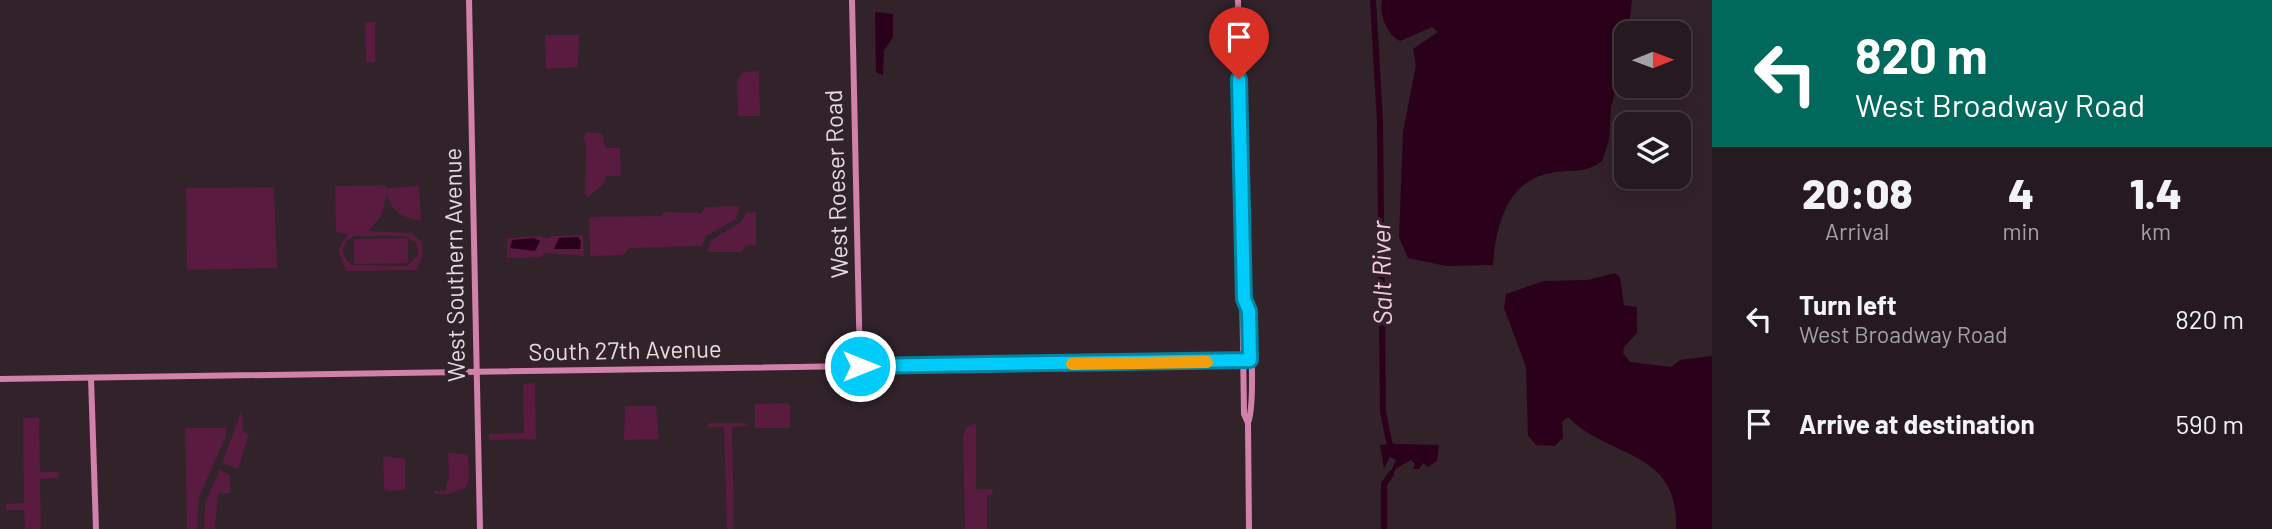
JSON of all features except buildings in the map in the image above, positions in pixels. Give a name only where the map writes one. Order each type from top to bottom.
[{"type":"main road","name":"West Southern Avenue","points":[[469,0],[480,529]]},
{"type":"main road","name":"West Roeser Road","points":[[852,0],[860,366]]},
{"type":"main road","points":[[1237,0],[1244,299],[1249,311],[1244,414],[1248,423],[1250,529]]},
{"type":"main road","name":"South 27th Avenue","points":[[0,379],[1247,360]]},
{"type":"main road","points":[[91,377],[96,529]]},
{"type":"shaded area","points":[[1382,0],[1632,0],[1630,21],[1614,21],[1614,96],[1609,140],[1602,161],[1584,169],[1535,178],[1523,186],[1506,208],[1497,236],[1493,265],[1446,266],[1408,258],[1399,237],[1403,132],[1416,65],[1413,49],[1438,32],[1432,27],[1400,41],[1385,23]]},
{"type":"shaded area","points":[[875,12],[893,14],[893,37],[884,51],[883,75],[876,72]]},
{"type":"shaded area","points":[[365,22],[375,22],[375,62],[366,62]]},
{"type":"shaded area","points":[[545,35],[579,35],[578,67],[546,69]]},
{"type":"shaded area","points":[[759,71],[760,116],[738,116],[737,81],[743,72]]},
{"type":"shaded area","points":[[587,132],[603,134],[605,148],[620,148],[621,176],[606,176],[604,184],[588,197],[585,194],[586,143],[583,138]]},
{"type":"shaded area","points":[[335,186],[419,186],[421,220],[399,213],[391,205],[387,193],[381,216],[368,231],[411,233],[422,242],[423,256],[416,270],[346,271],[338,250],[348,234],[336,232]],"holes":[[[354,236],[405,236],[417,244],[418,255],[407,266],[353,265],[343,255],[344,246]]]},
{"type":"shaded area","points":[[274,187],[277,268],[187,270],[186,188]]},
{"type":"shaded area","points":[[740,206],[736,219],[706,236],[702,246],[629,248],[623,255],[590,256],[589,217],[661,216],[664,212],[701,213],[706,207]]},
{"type":"shaded area","points":[[756,212],[756,245],[746,246],[741,252],[708,252],[710,241],[741,222],[746,213]]},
{"type":"shaded area","points":[[583,235],[584,256],[545,253],[540,257],[507,258],[507,238],[539,236],[547,239],[553,236]]},
{"type":"shaded area","points":[[578,237],[581,241],[580,249],[554,249],[559,238]]},
{"type":"shaded area","points":[[408,238],[408,263],[354,264],[354,239]]},
{"type":"shaded area","points":[[534,238],[540,241],[535,251],[510,248],[512,240]]},
{"type":"shaded area","points":[[1615,273],[1620,277],[1624,305],[1637,307],[1637,333],[1624,347],[1623,353],[1630,362],[1671,367],[1680,360],[1712,356],[1712,529],[1676,529],[1674,503],[1666,483],[1654,469],[1585,431],[1568,417],[1562,422],[1563,438],[1555,446],[1536,445],[1528,435],[1526,367],[1504,308],[1506,294],[1544,281],[1587,280]]},
{"type":"shaded area","points":[[535,383],[536,439],[489,440],[489,434],[524,433],[523,384]]},
{"type":"shaded area","points":[[787,403],[790,406],[790,428],[755,428],[755,404]]},
{"type":"shaded area","points":[[625,406],[656,406],[659,439],[624,440]]},
{"type":"shaded area","points":[[242,410],[243,432],[249,434],[238,469],[222,463]]},
{"type":"shaded area","points":[[23,418],[39,418],[40,472],[59,472],[58,478],[40,479],[41,529],[25,529],[24,510],[6,510],[6,504],[24,503]]},
{"type":"shaded area","points":[[710,423],[745,423],[749,426],[732,427],[734,529],[727,529],[724,427],[707,427]]},
{"type":"shaded area","points":[[976,423],[976,489],[992,489],[993,494],[987,497],[987,529],[965,529],[963,437],[966,428]]},
{"type":"shaded area","points":[[185,428],[227,428],[199,497],[197,529],[187,529]]},
{"type":"shaded area","points":[[1380,445],[1439,445],[1437,461],[1428,467],[1423,463],[1419,469],[1413,469],[1415,464],[1411,460],[1397,468],[1387,480],[1396,460],[1390,457],[1384,469]]},
{"type":"shaded area","points":[[448,453],[468,454],[469,481],[465,488],[449,494],[435,494],[434,491],[445,491],[449,476]]},
{"type":"shaded area","points":[[383,456],[405,459],[405,490],[389,491],[384,488]]},
{"type":"shaded area","points":[[220,470],[230,475],[230,493],[218,494],[215,529],[204,529],[205,503]]},
{"type":"waterway","name":"Salt River","points":[[1373,0],[1380,122],[1383,412],[1390,446],[1397,447]]},
{"type":"waterway","name":"Salt River","points":[[1384,529],[1384,484],[1391,474]]},
{"type":"slow traffic","points":[[1072,364],[1207,362]]},
{"type":"route","points":[[860,366],[1250,360],[1249,311],[1244,299],[1239,79]]}]
